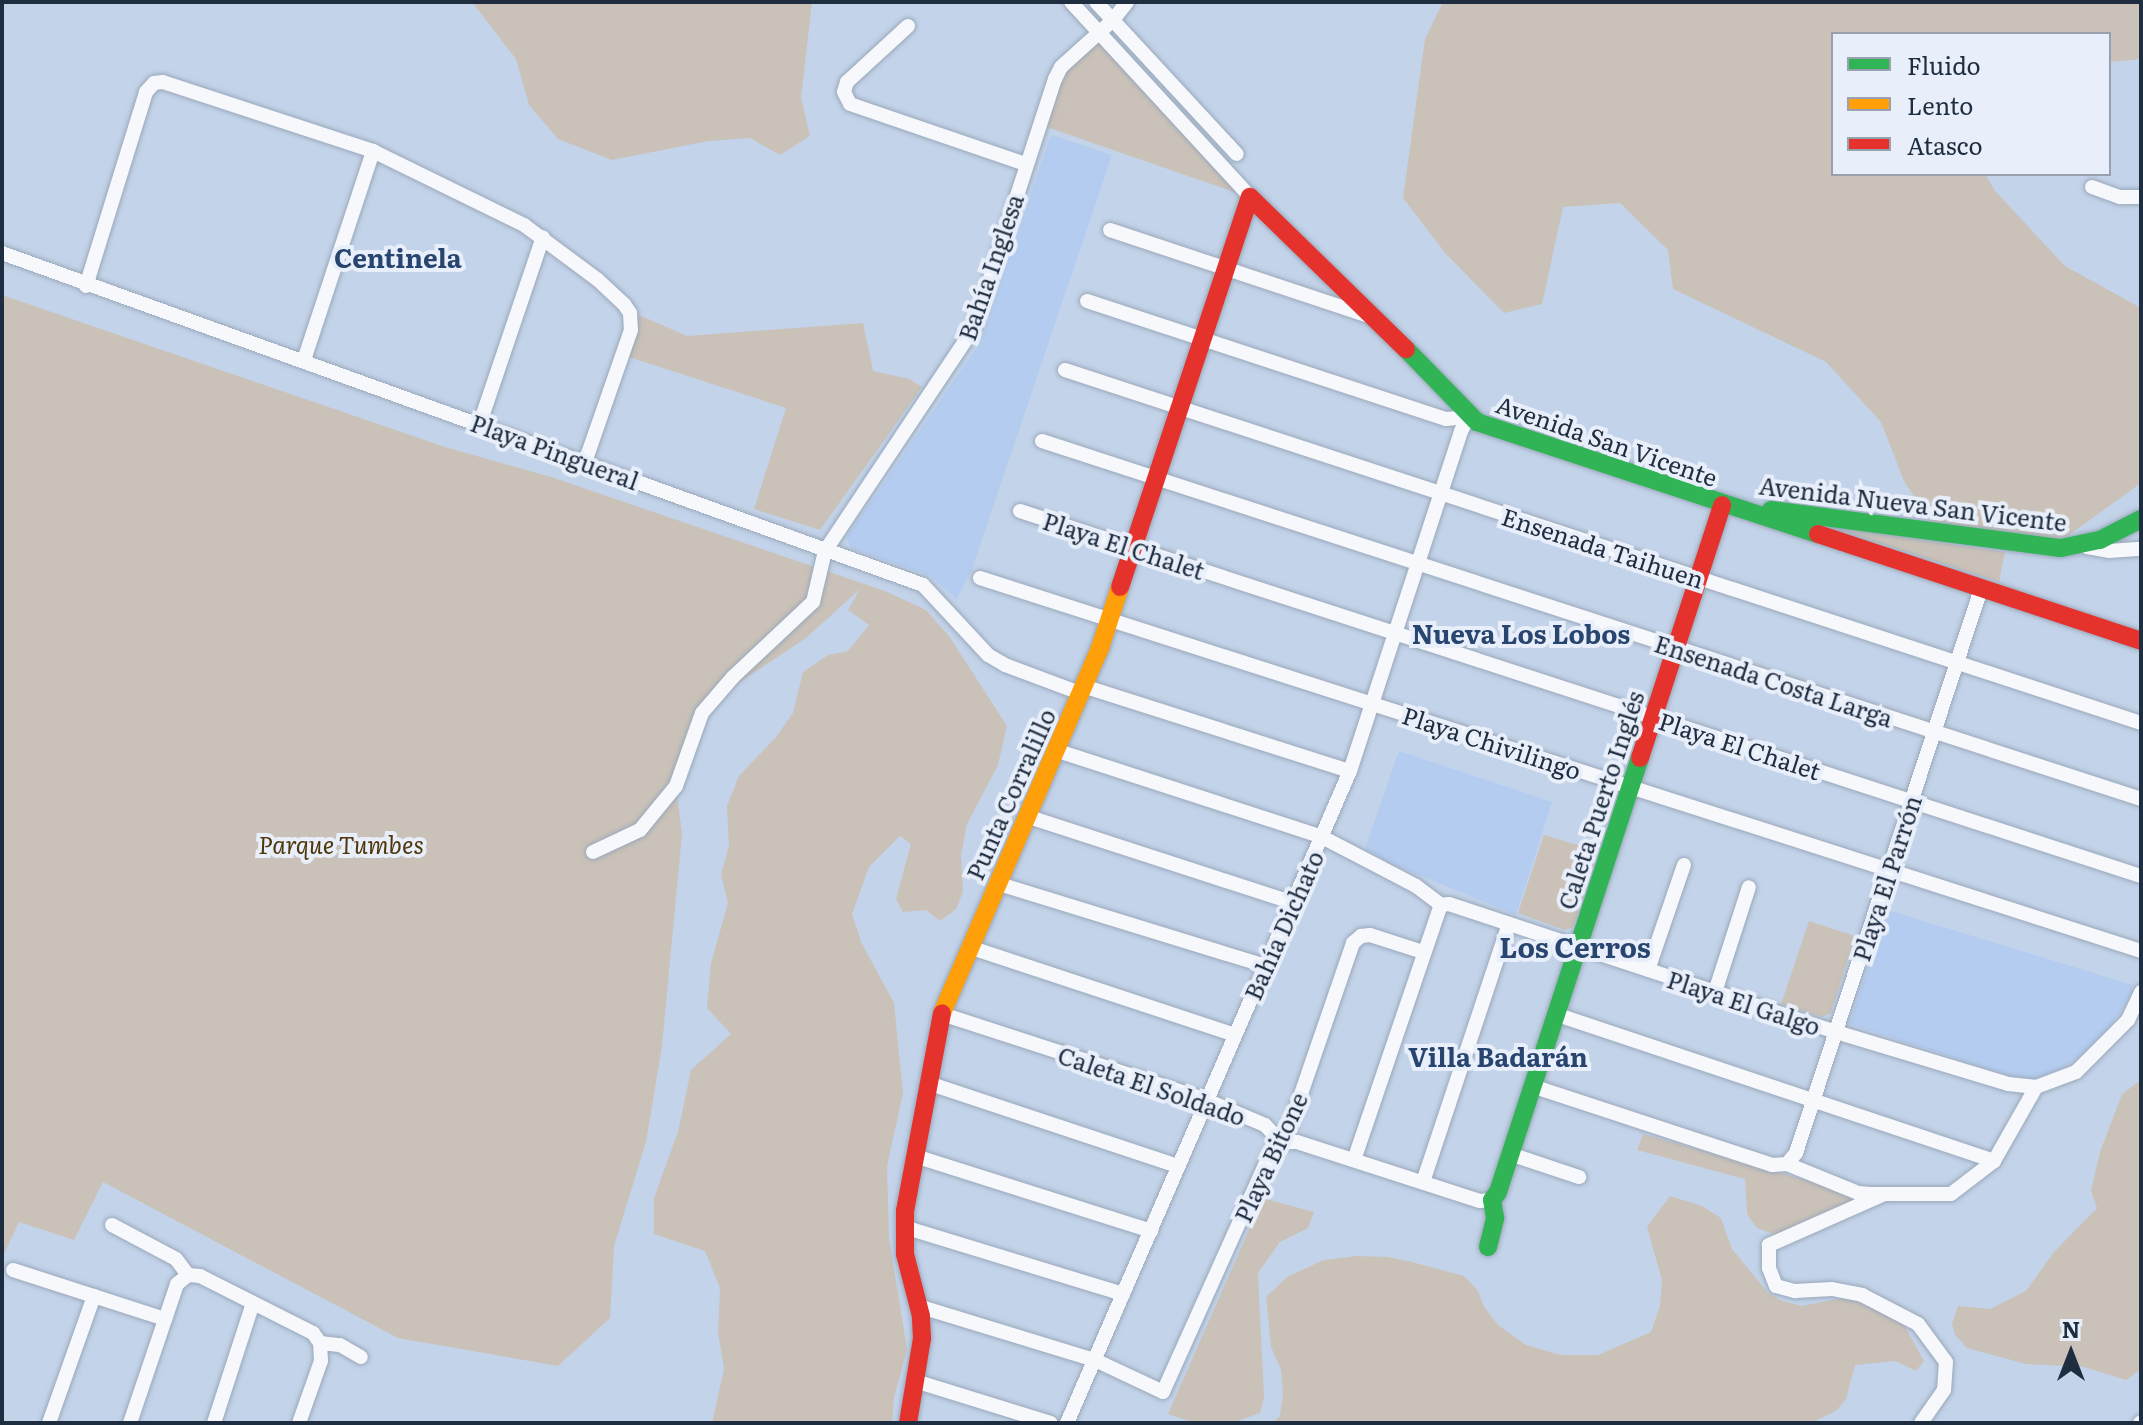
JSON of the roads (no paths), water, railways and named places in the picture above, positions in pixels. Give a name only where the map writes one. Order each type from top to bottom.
[{"type":"street","name":"Avenida San Vicente","points":[[1071,2],[1250,197],[1377,319],[1469,417],[1488,427],[2141,641]]},
{"type":"street","points":[[1096,2],[1237,154]]},
{"type":"street","name":"Bahía Inglesa","points":[[825,551],[966,344],[1025,164],[1061,67],[1113,20],[1127,2]]},
{"type":"street","points":[[908,26],[847,82],[844,92],[850,104],[1025,164]]},
{"type":"street","points":[[86,286],[146,92],[154,83],[163,82],[373,151],[543,237],[598,280],[630,313],[631,330],[585,462]]},
{"type":"street","points":[[304,360],[373,151]]},
{"type":"street","points":[[2092,187],[2120,197],[2141,197]]},
{"type":"street","name":"Punta Corralillo","points":[[908,1423],[922,1338],[918,1306],[907,1269],[904,1227],[942,1014],[1110,619],[1250,197]]},
{"type":"street","points":[[1110,230],[1377,319]]},
{"type":"street","points":[[480,423],[543,237]]},
{"type":"street","name":"Playa Pingueral","points":[[2,253],[86,286],[304,360],[923,585],[988,655],[1005,665],[1350,771]]},
{"type":"street","points":[[1087,301],[1446,419],[1469,417]]},
{"type":"street","name":"Ensenada Taihuen","points":[[1065,370],[2141,723]]},
{"type":"street","name":"Bahía Dichato","points":[[1067,1423],[1350,771],[1440,494],[1469,417]]},
{"type":"street","name":"Ensenada Costa Larga","points":[[1042,441],[2141,799]]},
{"type":"street","name":"Avenida Nueva San Vicente","points":[[1722,505],[2051,548],[2083,545],[2115,534],[2141,519]]},
{"type":"street","name":"Caleta Puerto Inglés","points":[[1488,1247],[1495,1218],[1492,1200],[1497,1195],[1722,505]]},
{"type":"street","name":"Playa El Chalet","points":[[1020,511],[2141,876]]},
{"type":"street","points":[[2083,545],[2109,551],[2141,549]]},
{"type":"street","points":[[593,852],[640,830],[676,786],[702,713],[733,677],[813,602],[825,551]]},
{"type":"street","name":"Playa Chivilingo","points":[[980,578],[2141,951]]},
{"type":"street","name":"Playa El Parrón","points":[[1787,1164],[1796,1153],[1814,1101],[1981,589]]},
{"type":"street","name":"Playa El Galgo","points":[[1055,750],[1322,837],[1416,886],[1441,905],[1449,904],[1836,1032],[2008,1084],[2036,1087]]},
{"type":"street","points":[[1026,816],[1294,903]]},
{"type":"street","points":[[1648,970],[1684,865]]},
{"type":"street","points":[[996,883],[1266,966]]},
{"type":"street","points":[[1715,992],[1749,887]]},
{"type":"street","points":[[1354,1160],[1441,905]]},
{"type":"street","points":[[1423,1182],[1509,924]]},
{"type":"street","name":"Playa Bitone","points":[[1095,1360],[1163,1392],[1271,1152],[1290,1126],[1356,938],[1370,935],[1423,952]]},
{"type":"street","points":[[969,947],[1235,1035]]},
{"type":"street","points":[[1532,1086],[1772,1165],[1787,1164],[1858,1193],[1951,1194],[1994,1161],[2036,1087],[2064,1079],[2088,1063],[2128,1020],[2141,992]]},
{"type":"street","name":"Caleta El Soldado","points":[[942,1014],[1206,1100],[1265,1125],[1281,1142],[1297,1142],[1480,1201],[1492,1200]]},
{"type":"street","points":[[1555,1014],[1994,1161]]},
{"type":"street","points":[[928,1083],[1178,1166]]},
{"type":"street","points":[[1510,1154],[1579,1177]]},
{"type":"street","points":[[915,1156],[1151,1231]]},
{"type":"street","points":[[1885,1194],[1769,1245],[1769,1268],[1776,1286],[1795,1291],[1832,1289],[1862,1295],[1918,1324],[1946,1362],[1944,1390],[1921,1423]]},
{"type":"street","points":[[112,1225],[176,1259],[188,1275]]},
{"type":"street","points":[[904,1227],[1123,1294]]},
{"type":"street","points":[[13,1270],[165,1319]]},
{"type":"street","points":[[130,1423],[177,1284],[188,1275],[200,1276],[313,1333],[320,1343],[321,1361],[299,1423]]},
{"type":"street","points":[[49,1423],[94,1296]]},
{"type":"street","points":[[214,1423],[253,1303]]},
{"type":"street","points":[[918,1306],[1095,1360]]},
{"type":"street","points":[[320,1343],[340,1345],[361,1357]]},
{"type":"street","points":[[915,1381],[1051,1423]]},
{"type":"district","name":"Centinela","points":[[398,257]]},
{"type":"district","name":"Nueva Los Lobos","points":[[1521,633]]},
{"type":"district","name":"Los Cerros","points":[[1575,946]]},
{"type":"district","name":"Villa Badarán","points":[[1498,1056]]},
{"type":"park label","name":"Parque Tumbes","points":[[341,844]]}]
